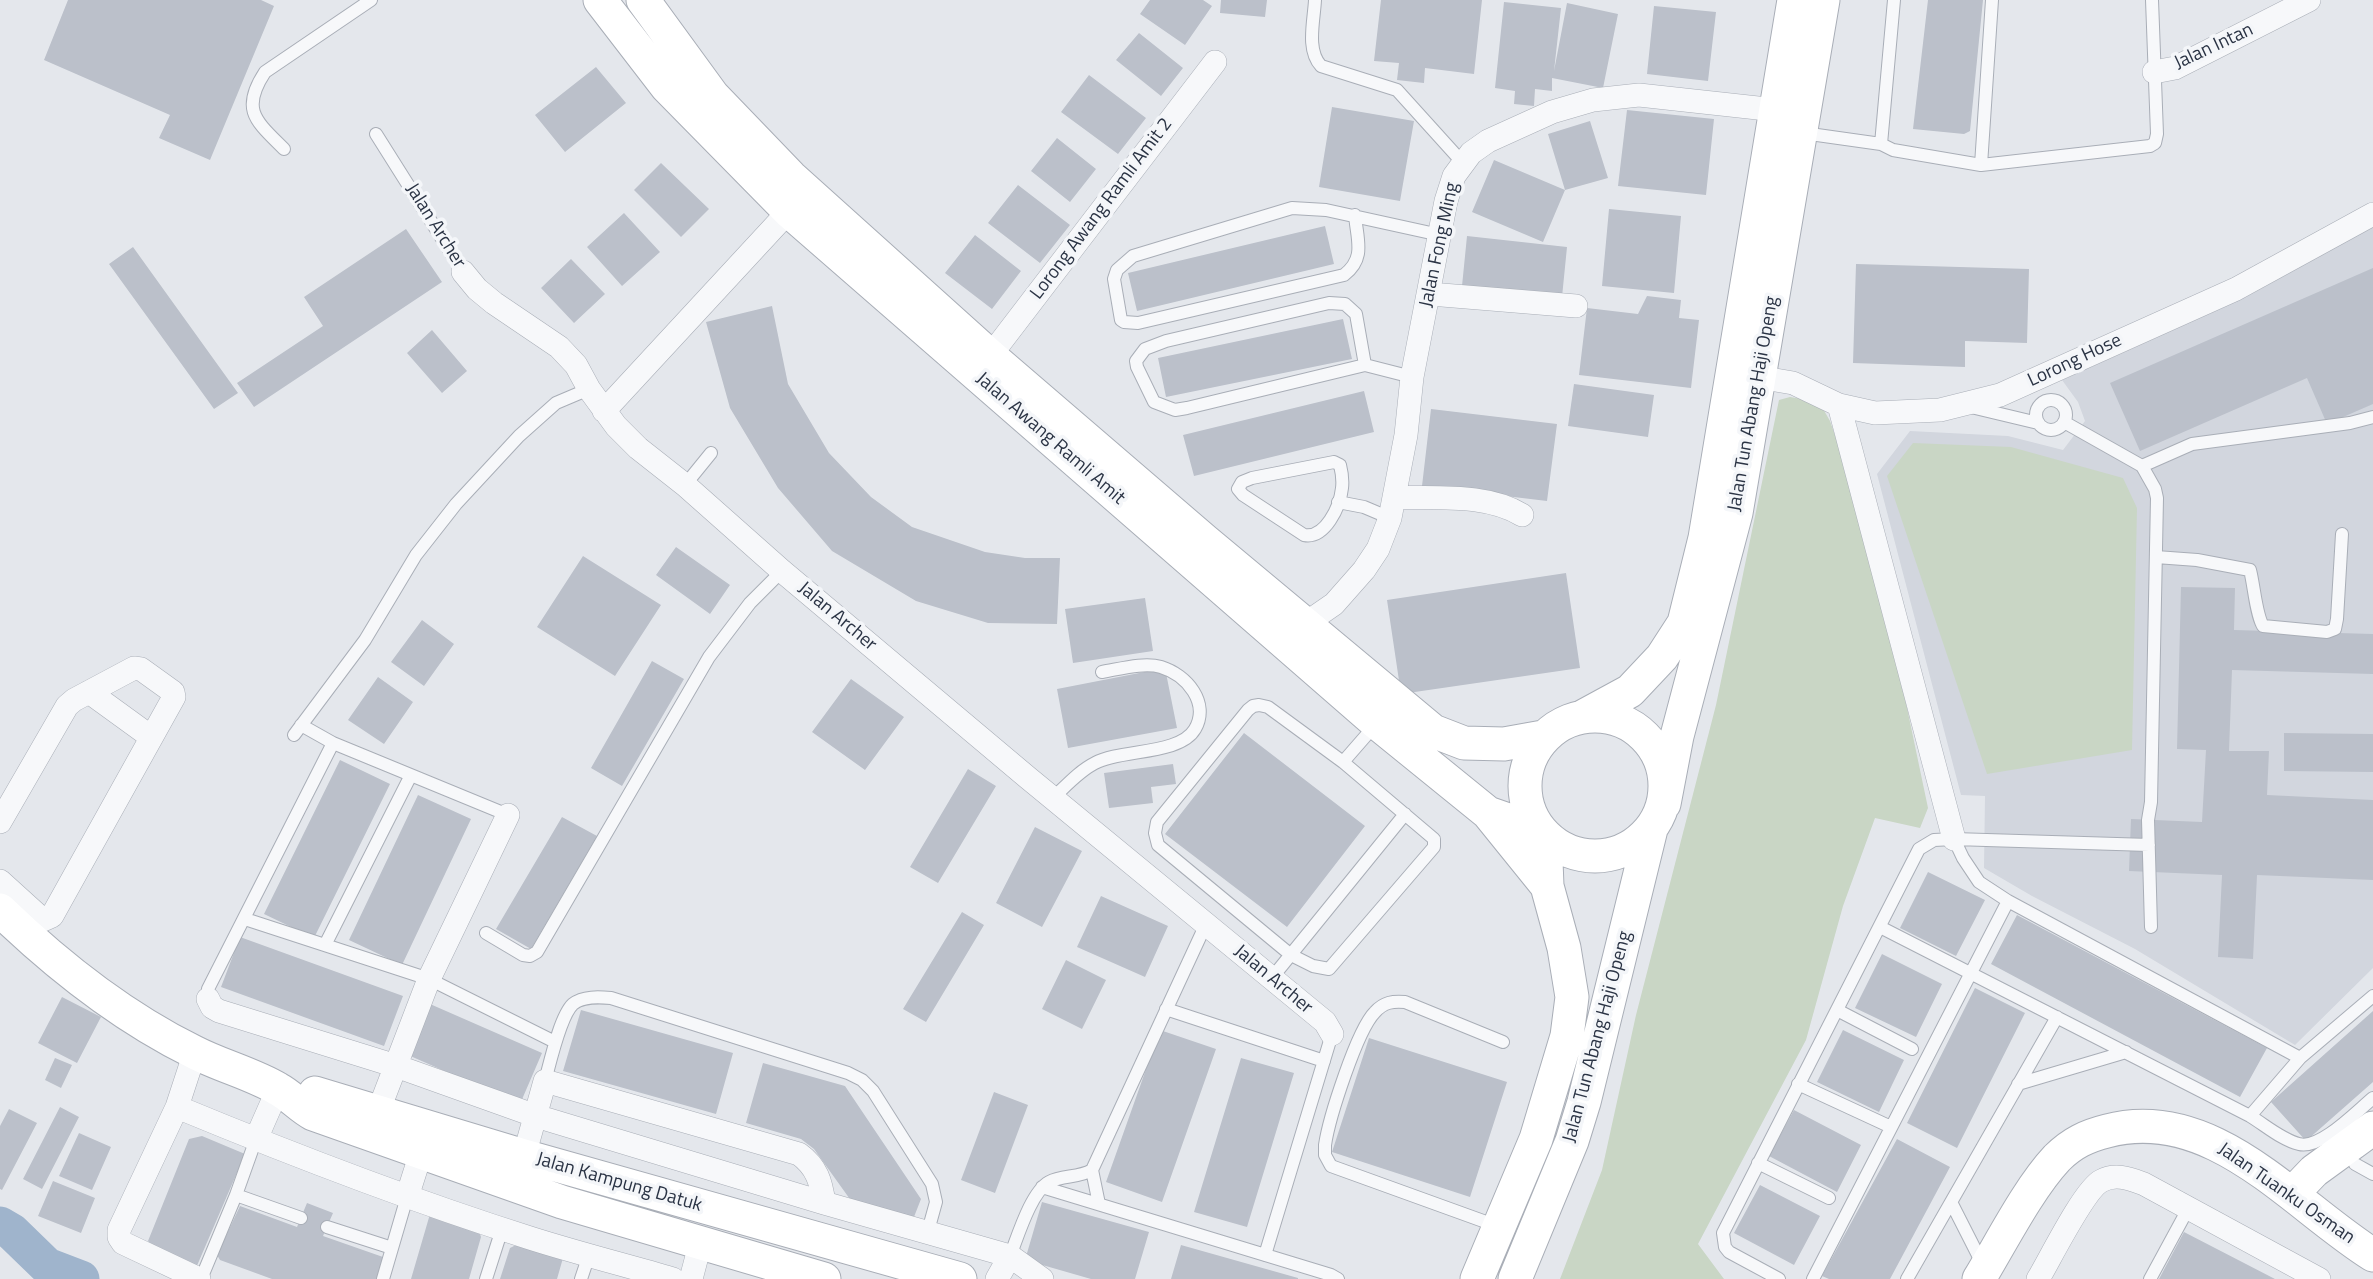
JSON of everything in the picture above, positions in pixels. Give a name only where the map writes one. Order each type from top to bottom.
[{"type":"main road","name":"Jalan Awang Ramli Amit","points":[[600,0],[667,87],[789,211],[1377,723],[1488,813],[1543,833]]},
{"type":"main road","name":"Jalan Awang Ramli Amit","points":[[643,0],[713,96],[791,177],[990,356],[1433,731],[1464,743],[1504,744],[1543,737]]},
{"type":"main road","name":"Jalan Tun Abang Haji Openg","points":[[1584,716],[1630,691],[1662,657],[1684,622],[1705,538],[1794,0]]},
{"type":"main road","name":"Jalan Tun Abang Haji Openg","points":[[1516,1279],[1572,1141],[1584,1102],[1736,513],[1823,0]]},
{"type":"main road","points":[[1584,716],[1607,716],[1629,724],[1648,738],[1660,758],[1666,780],[1657,816],[1637,842],[1619,852],[1600,856],[1580,855],[1561,848],[1543,833],[1529,813],[1524,793],[1525,774],[1531,754],[1543,737],[1562,723],[1584,716]]},
{"type":"main road","points":[[1488,813],[1547,886]]},
{"type":"main road","name":"Jalan Tun Abang Haji Openg","points":[[1479,1273],[1536,1139],[1567,1036],[1572,997],[1564,948],[1547,886],[1543,833]]},
{"type":"main road","name":"Jalan Kampung Datuk","points":[[0,910],[44,952],[135,1020],[195,1052],[278,1089],[313,1114],[421,1153],[520,1171],[960,1279]]},
{"type":"main road","name":"Jalan Kampung Datuk","points":[[278,1089],[310,1091],[378,1112],[520,1171],[562,1202],[824,1279]]},
{"type":"main road","name":"Jalan Tuanku Osman","points":[[1982,1274],[2056,1159],[2075,1142],[2122,1127],[2160,1127],[2200,1136],[2241,1159],[2292,1194],[2373,1255]]},
{"type":"main road","points":[[2292,1194],[2314,1171],[2373,1128]]},
{"type":"main road","points":[[2326,1221],[2322,1198],[2329,1186],[2367,1162]]},
{"type":"main road","points":[[1521,1279],[1543,1212]]},
{"type":"street","name":"Jalan Intan","points":[[2154,72],[2175,68],[2309,0]]},
{"type":"street","name":"Lorong Awang Ramli Amit 2","points":[[990,356],[1215,62]]},
{"type":"street","name":"Jalan Fong Ming","points":[[1305,624],[1334,604],[1364,570],[1378,549],[1393,508],[1406,435],[1412,377],[1446,201],[1454,176],[1471,153],[1488,141],[1552,112],[1593,100],[1639,95],[1776,110]]},
{"type":"street","points":[[604,411],[789,211]]},
{"type":"street","name":"Lorong Hose","points":[[1758,377],[1793,383],[1839,405],[1857,410],[1894,414],[1940,410],[2000,395],[2236,289],[2373,214]]},
{"type":"street","name":"Jalan Archer","points":[[463,272],[477,289],[494,303],[559,347],[576,365],[615,426],[638,448],[1053,798],[1325,1022],[1332,1034]]},
{"type":"street","points":[[1430,294],[1576,306]]},
{"type":"street","points":[[1839,405],[1954,839]]},
{"type":"street","points":[[1393,508],[1491,502],[1507,506],[1522,516]]},
{"type":"street","points":[[0,822],[67,706],[134,668],[141,669],[170,690],[174,697],[48,919],[43,920],[0,881]]},
{"type":"street","points":[[89,692],[152,737]]},
{"type":"street","points":[[378,1112],[429,979],[508,815]]},
{"type":"street","points":[[208,999],[212,1007],[219,1011],[396,1066],[536,1116],[1010,1256],[1042,1279]]},
{"type":"street","points":[[195,1052],[177,1107],[120,1230],[120,1237],[123,1243],[200,1279]]},
{"type":"street","points":[[520,1171],[545,1081],[799,1154],[810,1162],[816,1171],[824,1203]]},
{"type":"street","points":[[256,1139],[278,1089]]},
{"type":"street","points":[[177,1107],[407,1197],[502,1229],[673,1279]]},
{"type":"street","points":[[407,1197],[421,1153]]},
{"type":"street","points":[[2042,1278],[2089,1193],[2101,1181],[2121,1176],[2144,1184],[2319,1279]]},
{"type":"street","points":[[691,1279],[701,1241]]},
{"type":"street","points":[[997,1279],[1010,1256]]},
{"type":"lane","points":[[284,149],[258,123],[251,98],[254,87],[265,72],[371,0]]},
{"type":"lane","points":[[1315,0],[1312,50],[1314,58],[1321,66],[1397,90],[1463,163]]},
{"type":"lane","points":[[1881,144],[1894,0]]},
{"type":"lane","points":[[1980,165],[1992,0]]},
{"type":"lane","points":[[1801,133],[1881,144],[1893,150],[1980,165],[2150,146],[2155,143],[2157,134],[2152,0]]},
{"type":"lane","name":"Jalan Archer","points":[[376,134],[463,272]]},
{"type":"lane","points":[[1355,215],[1359,258],[1355,267],[1344,275],[1138,323],[1124,323],[1121,320],[1114,279],[1117,270],[1133,256],[1292,208],[1355,215],[1440,235]]},
{"type":"lane","points":[[1365,365],[1356,314],[1345,304],[1329,303],[1166,341],[1145,349],[1136,361],[1154,402],[1175,410],[1365,365],[1412,377]]},
{"type":"lane","points":[[1962,405],[2052,430],[2064,422],[2065,414],[2062,406],[2050,400],[2043,375]]},
{"type":"lane","points":[[508,815],[297,730],[365,640],[416,555],[456,505],[519,436],[556,403],[589,389]]},
{"type":"lane","points":[[2038,424],[2037,409],[2050,400]]},
{"type":"lane","points":[[2143,466],[2192,444],[2350,424],[2373,417]]},
{"type":"lane","points":[[2064,422],[2143,466],[2157,498],[2149,845],[2151,927]]},
{"type":"lane","points":[[685,485],[712,453]]},
{"type":"lane","points":[[1334,462],[1340,465],[1342,475],[1338,502],[1321,533],[1312,537],[1304,535],[1239,492],[1238,485],[1252,478],[1334,462]]},
{"type":"lane","points":[[1338,502],[1364,508],[1393,508]]},
{"type":"lane","points":[[2156,557],[2197,560],[2250,570],[2259,619],[2263,626],[2326,632],[2335,629],[2337,619],[2342,534]]},
{"type":"lane","points":[[486,933],[523,956],[537,952],[709,657],[750,603],[782,571]]},
{"type":"lane","points":[[1053,798],[1094,763],[1115,755],[1174,745],[1194,731],[1200,708],[1197,695],[1186,681],[1160,667],[1102,672]]},
{"type":"lane","points":[[1253,705],[1268,707],[1343,762],[1405,814],[1434,839],[1434,847],[1332,967],[1325,970],[1291,955],[1158,845],[1155,833],[1157,822],[1253,705]]},
{"type":"lane","points":[[1343,762],[1377,723]]},
{"type":"lane","points":[[208,999],[208,989],[333,743]]},
{"type":"lane","points":[[326,945],[411,775]]},
{"type":"lane","points":[[1272,979],[1405,814]]},
{"type":"lane","points":[[1779,1279],[1729,1252],[1723,1233],[1919,849],[1934,840],[1954,839],[2149,845]]},
{"type":"lane","points":[[1954,839],[1979,882],[2008,901],[2300,1058]]},
{"type":"lane","points":[[1813,1279],[2008,901]]},
{"type":"lane","points":[[245,919],[429,979],[555,1042]]},
{"type":"lane","points":[[1010,1256],[1033,1201],[1042,1187],[1051,1181],[1085,1175],[1092,1170],[1206,924]]},
{"type":"lane","points":[[1880,927],[2302,1145],[2324,1138],[2373,1098]]},
{"type":"lane","points":[[2250,1116],[2300,1058],[2373,996]]},
{"type":"lane","points":[[545,1081],[555,1042],[573,1004],[596,997],[611,998],[855,1076],[873,1091],[932,1184],[936,1202],[928,1231]]},
{"type":"lane","points":[[1500,1227],[1331,1166],[1325,1155],[1325,1145],[1345,1078],[1363,1031],[1375,1012],[1391,1001],[1405,1002],[1503,1042]]},
{"type":"lane","points":[[1167,1009],[1324,1061]]},
{"type":"lane","points":[[1836,1010],[1912,1049]]},
{"type":"lane","points":[[1907,1279],[2057,1017]]},
{"type":"lane","name":"Jalan Archer","points":[[1265,1255],[1332,1034]]},
{"type":"lane","points":[[2018,1084],[2126,1052]]},
{"type":"lane","points":[[1798,1084],[1891,1127]]},
{"type":"lane","points":[[200,1279],[236,1195],[256,1139]]},
{"type":"lane","points":[[1758,1163],[1829,1198]]},
{"type":"lane","points":[[1092,1170],[1099,1204]]},
{"type":"lane","points":[[1042,1187],[1338,1279]]},
{"type":"lane","points":[[236,1195],[301,1218]]},
{"type":"lane","points":[[383,1279],[407,1197]]},
{"type":"lane","points":[[1951,1202],[1982,1274]]},
{"type":"lane","points":[[2150,1279],[2188,1209]]},
{"type":"lane","points":[[327,1227],[392,1248]]},
{"type":"lane","points":[[486,1279],[502,1229]]},
{"type":"lane","points":[[581,1279],[589,1255]]},
{"type":"shaded area","points":[[2373,227],[2373,968],[2295,1045],[2135,949],[1984,868],[1985,796],[1961,795],[1877,474],[1910,431],[2008,436],[2063,450],[2085,421],[2078,402],[2062,380],[2246,297]]},
{"type":"green space","points":[[1790,397],[1808,400],[1822,407],[1830,421],[1849,475],[1889,622],[1928,808],[1920,828],[1875,818],[1843,906],[1806,1040],[1698,1244],[1724,1279],[1560,1279],[1602,1170],[1636,1015],[1716,705],[1779,400]]},
{"type":"green space","points":[[1913,443],[2011,447],[2123,478],[2137,508],[2132,750],[1987,774],[1887,476]]},
{"type":"building","points":[[68,0],[261,0],[274,6],[210,160],[159,138],[170,115],[44,60]]},
{"type":"building","points":[[1150,0],[1203,0],[1212,6],[1185,45],[1140,14]]},
{"type":"building","points":[[1221,0],[1267,0],[1265,17],[1220,13]]},
{"type":"building","points":[[1381,0],[1482,0],[1474,74],[1425,68],[1424,83],[1397,80],[1399,63],[1374,61]]},
{"type":"building","points":[[1928,0],[1983,0],[1970,131],[1964,134],[1913,129]]},
{"type":"building","points":[[1504,2],[1561,8],[1554,71],[1567,3],[1618,14],[1603,88],[1552,78],[1552,91],[1535,89],[1534,106],[1514,104],[1515,91],[1495,88]]},
{"type":"building","points":[[1654,6],[1716,12],[1708,81],[1647,74]]},
{"type":"building","points":[[1139,33],[1183,68],[1161,96],[1116,60]]},
{"type":"building","points":[[596,67],[626,103],[565,152],[535,115]]},
{"type":"building","points":[[1089,75],[1146,118],[1118,154],[1061,112]]},
{"type":"building","points":[[1332,107],[1414,121],[1400,201],[1319,187]]},
{"type":"building","points":[[1627,110],[1714,119],[1706,195],[1618,186]]},
{"type":"building","points":[[1590,121],[1608,178],[1565,190],[1548,134]]},
{"type":"building","points":[[1057,138],[1096,169],[1070,202],[1031,171]]},
{"type":"building","points":[[1494,160],[1565,190],[1543,242],[1472,212]]},
{"type":"building","points":[[661,163],[709,209],[681,237],[634,190]]},
{"type":"building","points":[[1018,185],[1070,225],[1040,263],[988,223]]},
{"type":"building","points":[[1609,209],[1681,216],[1674,293],[1602,286]]},
{"type":"building","points":[[624,213],[660,252],[622,286],[587,247]]},
{"type":"building","points":[[1325,226],[1334,264],[1137,311],[1128,273]]},
{"type":"building","points":[[406,229],[442,282],[254,407],[237,383],[323,326],[304,297]]},
{"type":"building","points":[[975,235],[1021,271],[992,309],[945,273]]},
{"type":"building","points":[[1467,236],[1567,247],[1562,297],[1462,286]]},
{"type":"building","points":[[133,247],[238,393],[214,409],[109,264]]},
{"type":"building","points":[[571,259],[605,294],[574,323],[541,288]]},
{"type":"building","points":[[1856,264],[2029,269],[2027,343],[1965,341],[1965,367],[1853,363]]},
{"type":"building","points":[[2373,268],[2373,404],[2327,424],[2307,378],[2140,451],[2110,383]]},
{"type":"building","points":[[1647,296],[1681,300],[1679,318],[1699,320],[1691,388],[1579,375],[1587,308],[1638,314]]},
{"type":"building","points":[[772,306],[788,384],[829,453],[871,497],[912,527],[985,552],[1025,558],[1060,558],[1057,624],[988,623],[916,601],[832,551],[778,488],[730,408],[706,322]]},
{"type":"building","points":[[1343,319],[1352,359],[1166,397],[1158,358]]},
{"type":"building","points":[[432,330],[467,371],[442,393],[407,353]]},
{"type":"building","points":[[1574,384],[1654,395],[1648,437],[1568,426]]},
{"type":"building","points":[[1364,391],[1374,432],[1194,476],[1183,435]]},
{"type":"building","points":[[1431,409],[1557,424],[1547,501],[1422,486]]},
{"type":"building","points":[[676,547],[730,585],[710,614],[656,575]]},
{"type":"building","points":[[583,556],[661,605],[615,676],[537,627]]},
{"type":"building","points":[[1566,573],[1580,668],[1401,694],[1387,600]]},
{"type":"building","points":[[2181,587],[2235,588],[2234,630],[2373,634],[2373,674],[2232,670],[2229,751],[2269,751],[2267,795],[2373,800],[2373,880],[2257,875],[2253,959],[2218,957],[2222,875],[2129,871],[2131,819],[2202,822],[2206,750],[2177,749]]},
{"type":"building","points":[[1145,598],[1153,651],[1073,663],[1065,609]]},
{"type":"building","points":[[422,620],[454,644],[424,686],[391,662]]},
{"type":"building","points":[[652,661],[684,679],[622,786],[591,768]]},
{"type":"building","points":[[1165,668],[1177,728],[1068,748],[1057,689]]},
{"type":"building","points":[[378,677],[413,702],[384,744],[348,720]]},
{"type":"building","points":[[851,679],[904,717],[865,770],[812,732]]},
{"type":"building","points":[[1244,733],[1365,826],[1287,927],[1165,834]]},
{"type":"building","points":[[2284,733],[2373,734],[2373,772],[2284,771]]},
{"type":"building","points":[[340,760],[390,784],[314,938],[264,914]]},
{"type":"building","points":[[1173,764],[1176,784],[1151,787],[1153,803],[1109,808],[1104,773]]},
{"type":"building","points":[[968,769],[996,786],[938,883],[910,867]]},
{"type":"building","points":[[418,795],[471,819],[402,965],[349,940]]},
{"type":"building","points":[[562,817],[597,836],[531,949],[496,929]]},
{"type":"building","points":[[1035,827],[1082,851],[1042,927],[996,903]]},
{"type":"building","points":[[1928,872],[1985,900],[1956,956],[1900,928]]},
{"type":"building","points":[[1101,896],[1168,926],[1145,977],[1077,947]]},
{"type":"building","points":[[962,912],[984,925],[926,1022],[903,1009]]},
{"type":"building","points":[[2017,915],[2267,1048],[2240,1097],[1991,964]]},
{"type":"building","points":[[240,937],[403,996],[384,1046],[221,987]]},
{"type":"building","points":[[1882,954],[1942,984],[1916,1037],[1855,1008]]},
{"type":"building","points":[[1066,960],[1106,980],[1082,1029],[1042,1009]]},
{"type":"building","points":[[1975,988],[2025,1013],[1957,1148],[1907,1123]]},
{"type":"building","points":[[62,997],[101,1017],[77,1063],[38,1043]]},
{"type":"building","points":[[430,1004],[542,1053],[520,1104],[408,1055]]},
{"type":"building","points":[[581,1010],[733,1053],[716,1114],[563,1071]]},
{"type":"building","points":[[2373,1011],[2373,1082],[2306,1141],[2271,1102]]},
{"type":"building","points":[[1160,1030],[1216,1049],[1162,1202],[1106,1182]]},
{"type":"building","points":[[1843,1030],[1904,1060],[1879,1112],[1817,1082]]},
{"type":"building","points":[[1369,1038],[1507,1082],[1470,1197],[1332,1152]]},
{"type":"building","points":[[55,1058],[72,1065],[61,1088],[45,1080]]},
{"type":"building","points":[[1241,1058],[1294,1073],[1247,1227],[1194,1212]]},
{"type":"building","points":[[763,1063],[845,1086],[921,1199],[912,1222],[852,1202],[814,1149],[801,1139],[746,1123]]},
{"type":"building","points":[[994,1092],[1028,1105],[995,1193],[961,1180]]},
{"type":"building","points":[[60,1107],[79,1117],[42,1189],[23,1179]]},
{"type":"building","points":[[9,1109],[37,1123],[2,1190],[0,1126]]},
{"type":"building","points":[[1794,1110],[1861,1145],[1837,1192],[1769,1156]]},
{"type":"building","points":[[79,1133],[111,1147],[92,1190],[59,1176]]},
{"type":"building","points":[[202,1136],[245,1154],[196,1268],[155,1251],[148,1241],[189,1139]]},
{"type":"building","points":[[1897,1139],[1950,1167],[1890,1279],[1829,1279],[1822,1276]]},
{"type":"building","points":[[53,1181],[95,1198],[81,1233],[38,1216]]},
{"type":"building","points":[[1760,1185],[1820,1216],[1794,1265],[1734,1233]]},
{"type":"building","points":[[1042,1202],[1149,1232],[1135,1279],[1091,1279],[1025,1260]]},
{"type":"building","points":[[307,1203],[333,1213],[323,1236],[383,1257],[377,1279],[272,1279],[220,1260],[217,1255],[240,1206],[297,1227]]},
{"type":"building","points":[[430,1214],[479,1231],[481,1237],[469,1279],[411,1279]]},
{"type":"building","points":[[2184,1232],[2275,1279],[2159,1279]]},
{"type":"building","points":[[516,1245],[563,1258],[557,1279],[500,1279],[510,1248]]},
{"type":"building","points":[[1181,1245],[1298,1278],[1298,1279],[1171,1279]]},
{"type":"waterway","points":[[0,1225],[12,1232],[47,1266],[81,1279]]}]
